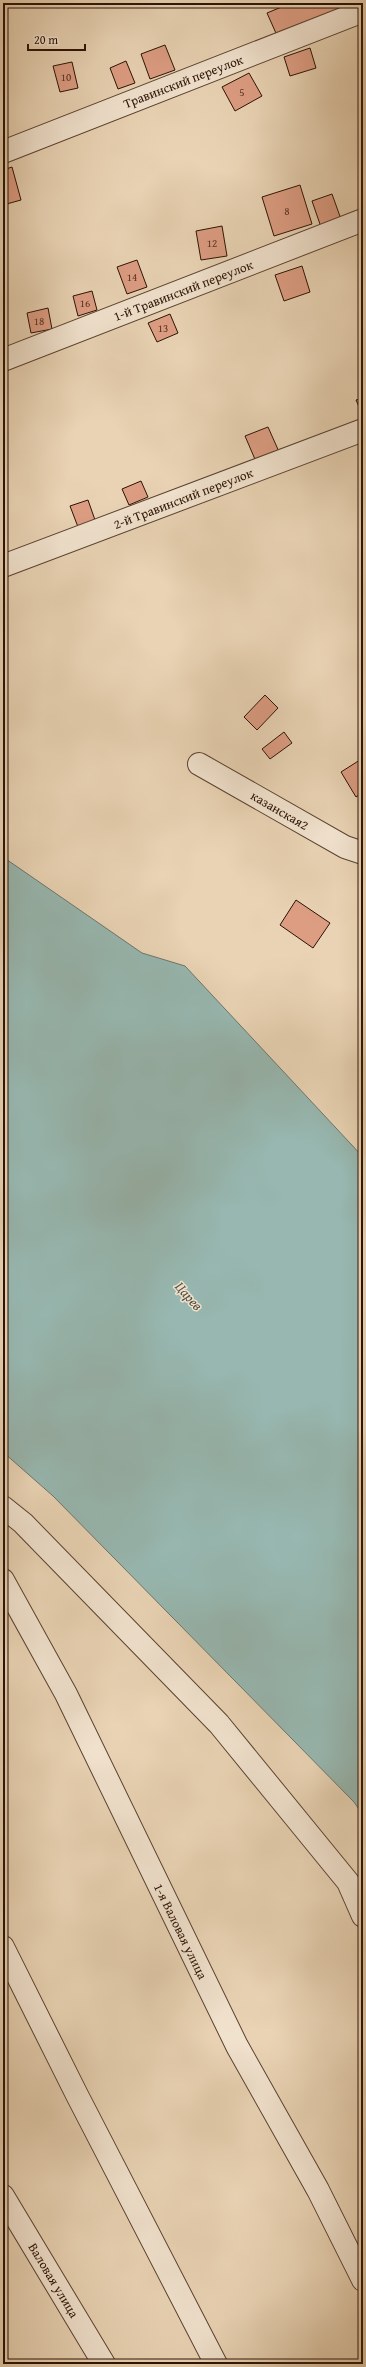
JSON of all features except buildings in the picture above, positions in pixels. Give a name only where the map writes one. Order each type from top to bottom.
[{"type":"street","name":"Травинский переулок","points":[[3,152],[363,11]]},
{"type":"street","name":"1-й Травинский переулок","points":[[3,360],[363,220]]},
{"type":"street","name":"2-й Травинский переулок","points":[[3,566],[363,430]]},
{"type":"street","name":"казанская2","points":[[199,764],[345,847],[363,854]]},
{"type":"street","points":[[3,1507],[24,1523],[219,1724],[348,1882],[363,1916]]},
{"type":"street","name":"1-я Валовая улица","points":[[3,1580],[66,1694],[237,2046],[318,2190],[363,2280]]},
{"type":"street","points":[[3,1947],[76,2095],[216,2364]]},
{"type":"street","name":"Валовая улица","points":[[3,2196],[104,2364]]},
{"type":"water","name":"Царев","points":[[3,857],[142,953],[185,966],[363,1157],[363,1815],[354,1802],[53,1496],[3,1452]]}]
